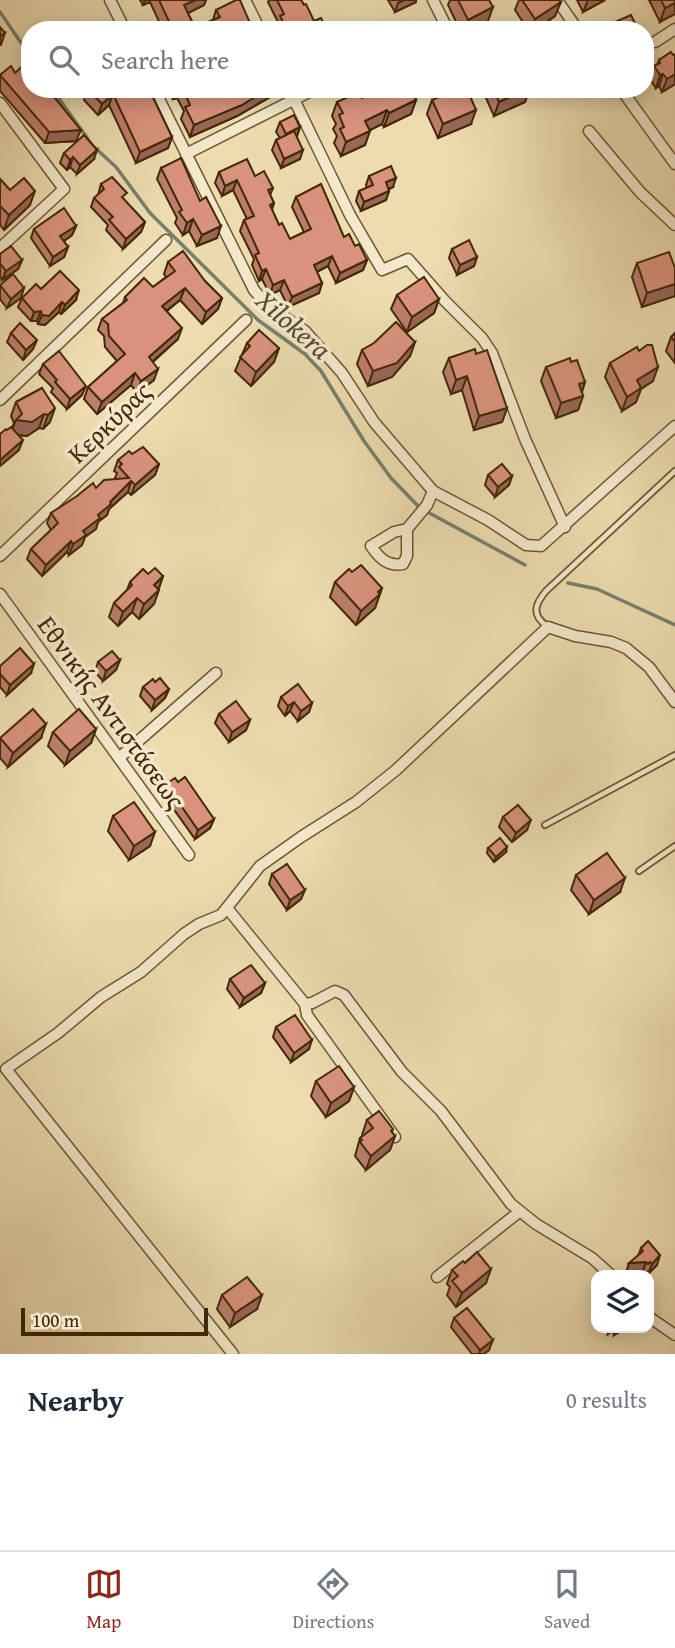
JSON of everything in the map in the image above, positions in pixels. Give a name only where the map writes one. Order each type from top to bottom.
[{"type":"street","points":[[110,0],[120,21]]},
{"type":"street","points":[[245,0],[256,21]]},
{"type":"street","points":[[433,0],[444,21]]},
{"type":"street","points":[[556,0],[571,21]]},
{"type":"street","points":[[655,42],[675,29]]},
{"type":"street","points":[[158,98],[254,290],[267,305],[305,331],[342,373],[374,422],[433,491],[488,520],[526,545],[536,547],[546,544],[675,426]]},
{"type":"street","points":[[186,154],[285,98]]},
{"type":"street","points":[[294,98],[355,225],[382,270],[408,259],[482,338],[492,353],[525,439],[565,527]]},
{"type":"street","points":[[627,98],[675,164]]},
{"type":"street","points":[[0,103],[64,189],[0,248]]},
{"type":"street","points":[[589,131],[640,192],[675,225]]},
{"type":"street","points":[[0,400],[166,240]]},
{"type":"street","name":"Κερκύρας","points":[[0,556],[246,320]]},
{"type":"street","points":[[407,529],[427,505],[433,491]]},
{"type":"street","name":"Εθνικής Αντιστάσεως","points":[[0,594],[189,855]]},
{"type":"street","points":[[233,1354],[6,1069],[58,1033],[101,998],[141,972],[184,934],[221,915],[260,866],[356,802],[396,771],[548,627],[626,648],[649,667],[675,702]]},
{"type":"street","points":[[119,758],[216,673]]},
{"type":"street","points":[[227,908],[305,1004],[312,1023],[395,1137]]},
{"type":"street","points":[[305,1004],[335,991],[344,995],[402,1072],[441,1111],[491,1181],[519,1212],[586,1254],[605,1270]]},
{"type":"street","points":[[437,1277],[519,1212]]},
{"type":"street","points":[[654,1320],[675,1335]]},
{"type":"lane","points":[[548,627],[540,621],[535,611],[537,602],[546,590],[675,471]]},
{"type":"lane","points":[[545,825],[675,755]]},
{"type":"lane","points":[[639,871],[675,846]]},
{"type":"building","points":[[159,0],[195,0],[184,5],[192,21],[169,21]]},
{"type":"building","points":[[240,0],[249,21],[211,21],[220,17],[216,10]]},
{"type":"building","points":[[277,0],[301,0],[306,4],[314,21],[282,21],[280,16],[284,14]]},
{"type":"building","points":[[458,0],[489,0],[493,7],[468,20]]},
{"type":"building","points":[[522,0],[559,0],[561,2],[535,19]]},
{"type":"building","points":[[661,0],[675,0],[675,3],[665,8]]},
{"type":"building","points":[[631,15],[634,21],[617,21]]},
{"type":"building","points":[[671,52],[675,54],[675,74],[667,79],[663,74],[660,75],[654,66]]},
{"type":"building","points":[[11,66],[15,73],[21,67],[21,98],[55,98],[81,130],[49,132],[0,75]]},
{"type":"building","points":[[96,98],[109,98],[102,104]]},
{"type":"building","points":[[115,98],[153,98],[172,137],[140,152]]},
{"type":"building","points":[[187,98],[253,98],[194,125],[185,107],[190,105]]},
{"type":"building","points":[[346,98],[416,100],[365,121],[370,131],[346,142],[340,129],[344,127],[339,115],[343,113],[337,102]]},
{"type":"building","points":[[471,98],[476,110],[443,124],[432,100]]},
{"type":"building","points":[[294,115],[300,127],[286,134],[280,122]]},
{"type":"building","points":[[294,131],[303,150],[284,159],[276,140]]},
{"type":"building","points":[[84,135],[97,150],[80,165],[73,157],[70,160],[64,153]]},
{"type":"building","points":[[181,158],[200,201],[206,197],[221,226],[202,235],[193,219],[187,223],[179,212],[182,210],[161,168]]},
{"type":"building","points":[[247,159],[255,176],[264,171],[273,188],[268,190],[274,203],[270,205],[279,225],[282,223],[290,239],[311,229],[296,197],[321,184],[344,237],[349,234],[355,246],[359,244],[367,260],[340,273],[332,256],[314,265],[322,283],[292,297],[284,280],[273,285],[266,269],[262,271],[255,255],[259,253],[244,220],[254,216],[237,180],[225,186],[219,172]]},
{"type":"building","points":[[391,166],[396,178],[386,182],[389,191],[364,202],[359,191],[373,185],[369,176]]},
{"type":"building","points":[[112,177],[127,193],[122,197],[145,222],[126,239],[109,220],[113,217],[94,198],[104,189],[101,184]]},
{"type":"building","points":[[24,178],[35,191],[9,215],[0,206],[0,179],[10,190]]},
{"type":"building","points":[[64,208],[76,226],[60,236],[68,247],[53,257],[34,229]]},
{"type":"building","points":[[469,240],[477,257],[460,265],[452,249]]},
{"type":"building","points":[[11,246],[22,260],[6,271],[0,263],[0,254]]},
{"type":"building","points":[[183,251],[205,281],[222,298],[206,312],[185,288],[162,306],[182,328],[149,357],[158,369],[141,381],[135,373],[102,402],[88,387],[125,354],[109,336],[108,324],[102,319],[127,300],[125,297],[144,278],[153,287],[175,271],[168,262]]},
{"type":"building","points":[[669,252],[675,268],[675,284],[647,293],[637,263]]},
{"type":"building","points":[[60,271],[79,290],[65,305],[62,302],[49,316],[42,315],[41,311],[34,312],[22,298],[36,284],[41,289]]},
{"type":"building","points":[[13,274],[24,288],[11,299],[0,285]]},
{"type":"building","points":[[424,277],[439,299],[412,317],[397,295]]},
{"type":"building","points":[[396,322],[415,342],[397,363],[373,371],[362,350],[374,343]]},
{"type":"building","points":[[20,323],[37,340],[26,350],[11,333]]},
{"type":"building","points":[[259,330],[279,348],[256,372],[240,357],[250,346],[247,343]]},
{"type":"building","points":[[652,345],[658,367],[637,380],[641,388],[627,397],[610,363],[637,347],[639,351]]},
{"type":"building","points":[[475,349],[476,354],[487,350],[507,408],[479,416],[467,376],[456,380],[449,358]]},
{"type":"building","points":[[59,351],[86,386],[70,399],[43,364]]},
{"type":"building","points":[[570,358],[571,362],[577,360],[585,382],[579,384],[583,396],[561,403],[546,367]]},
{"type":"building","points":[[42,388],[55,408],[48,415],[44,414],[32,422],[16,420],[22,414],[16,402]]},
{"type":"building","points":[[11,427],[23,440],[0,460],[0,434]]},
{"type":"building","points":[[143,447],[159,464],[135,485],[131,481],[98,515],[100,518],[83,531],[86,535],[73,544],[71,541],[46,565],[31,549],[58,523],[51,513],[93,483],[96,488],[104,480],[129,478],[119,467],[122,464],[118,460],[129,451],[132,454]]},
{"type":"building","points":[[502,464],[512,476],[498,487],[488,475]]},
{"type":"building","points":[[361,565],[382,588],[378,592],[380,594],[361,611],[335,582],[349,569],[352,572]]},
{"type":"building","points":[[155,568],[163,576],[154,585],[159,590],[144,604],[137,598],[123,612],[114,603],[143,569],[148,574]]},
{"type":"building","points":[[20,648],[34,664],[10,685],[0,674],[0,666]]},
{"type":"building","points":[[112,651],[120,660],[106,671],[98,662]]},
{"type":"building","points":[[160,678],[169,689],[155,700],[143,687],[153,679],[155,682]]},
{"type":"building","points":[[298,684],[312,703],[301,711],[294,702],[288,706],[281,697]]},
{"type":"building","points":[[236,701],[250,720],[232,732],[219,714]]},
{"type":"building","points":[[33,709],[46,724],[13,753],[0,738]]},
{"type":"building","points":[[79,709],[96,729],[70,751],[53,732]]},
{"type":"building","points":[[185,777],[214,819],[198,830],[166,784],[175,778],[178,782]]},
{"type":"building","points":[[134,802],[155,832],[134,846],[113,816]]},
{"type":"building","points":[[518,805],[531,820],[516,833],[503,817]]},
{"type":"building","points":[[500,838],[507,847],[496,857],[488,848]]},
{"type":"building","points":[[607,853],[625,878],[594,900],[576,875]]},
{"type":"building","points":[[287,864],[305,890],[290,900],[272,874]]},
{"type":"building","points":[[251,965],[265,983],[244,998],[230,979]]},
{"type":"building","points":[[295,1015],[312,1040],[294,1053],[276,1027]]},
{"type":"building","points":[[339,1066],[354,1087],[331,1103],[316,1081]]},
{"type":"building","points":[[379,1111],[395,1136],[371,1156],[360,1138],[373,1128],[367,1120]]},
{"type":"building","points":[[648,1241],[660,1255],[652,1264],[629,1263],[643,1251],[641,1248]]},
{"type":"building","points":[[477,1252],[491,1269],[462,1293],[452,1281],[458,1276],[452,1270]]},
{"type":"building","points":[[247,1277],[262,1295],[235,1313],[222,1295]]},
{"type":"building","points":[[467,1308],[493,1340],[480,1350],[454,1318]]},
{"type":"waterway","name":"Xilokera","points":[[0,12],[21,43]]},
{"type":"waterway","name":"Xilokera","points":[[58,98],[93,146],[116,167],[150,213],[258,320],[305,354],[321,371],[364,441],[391,478],[420,508],[525,565]]},
{"type":"waterway","name":"Xilokera","points":[[568,583],[597,589],[675,625]]}]
